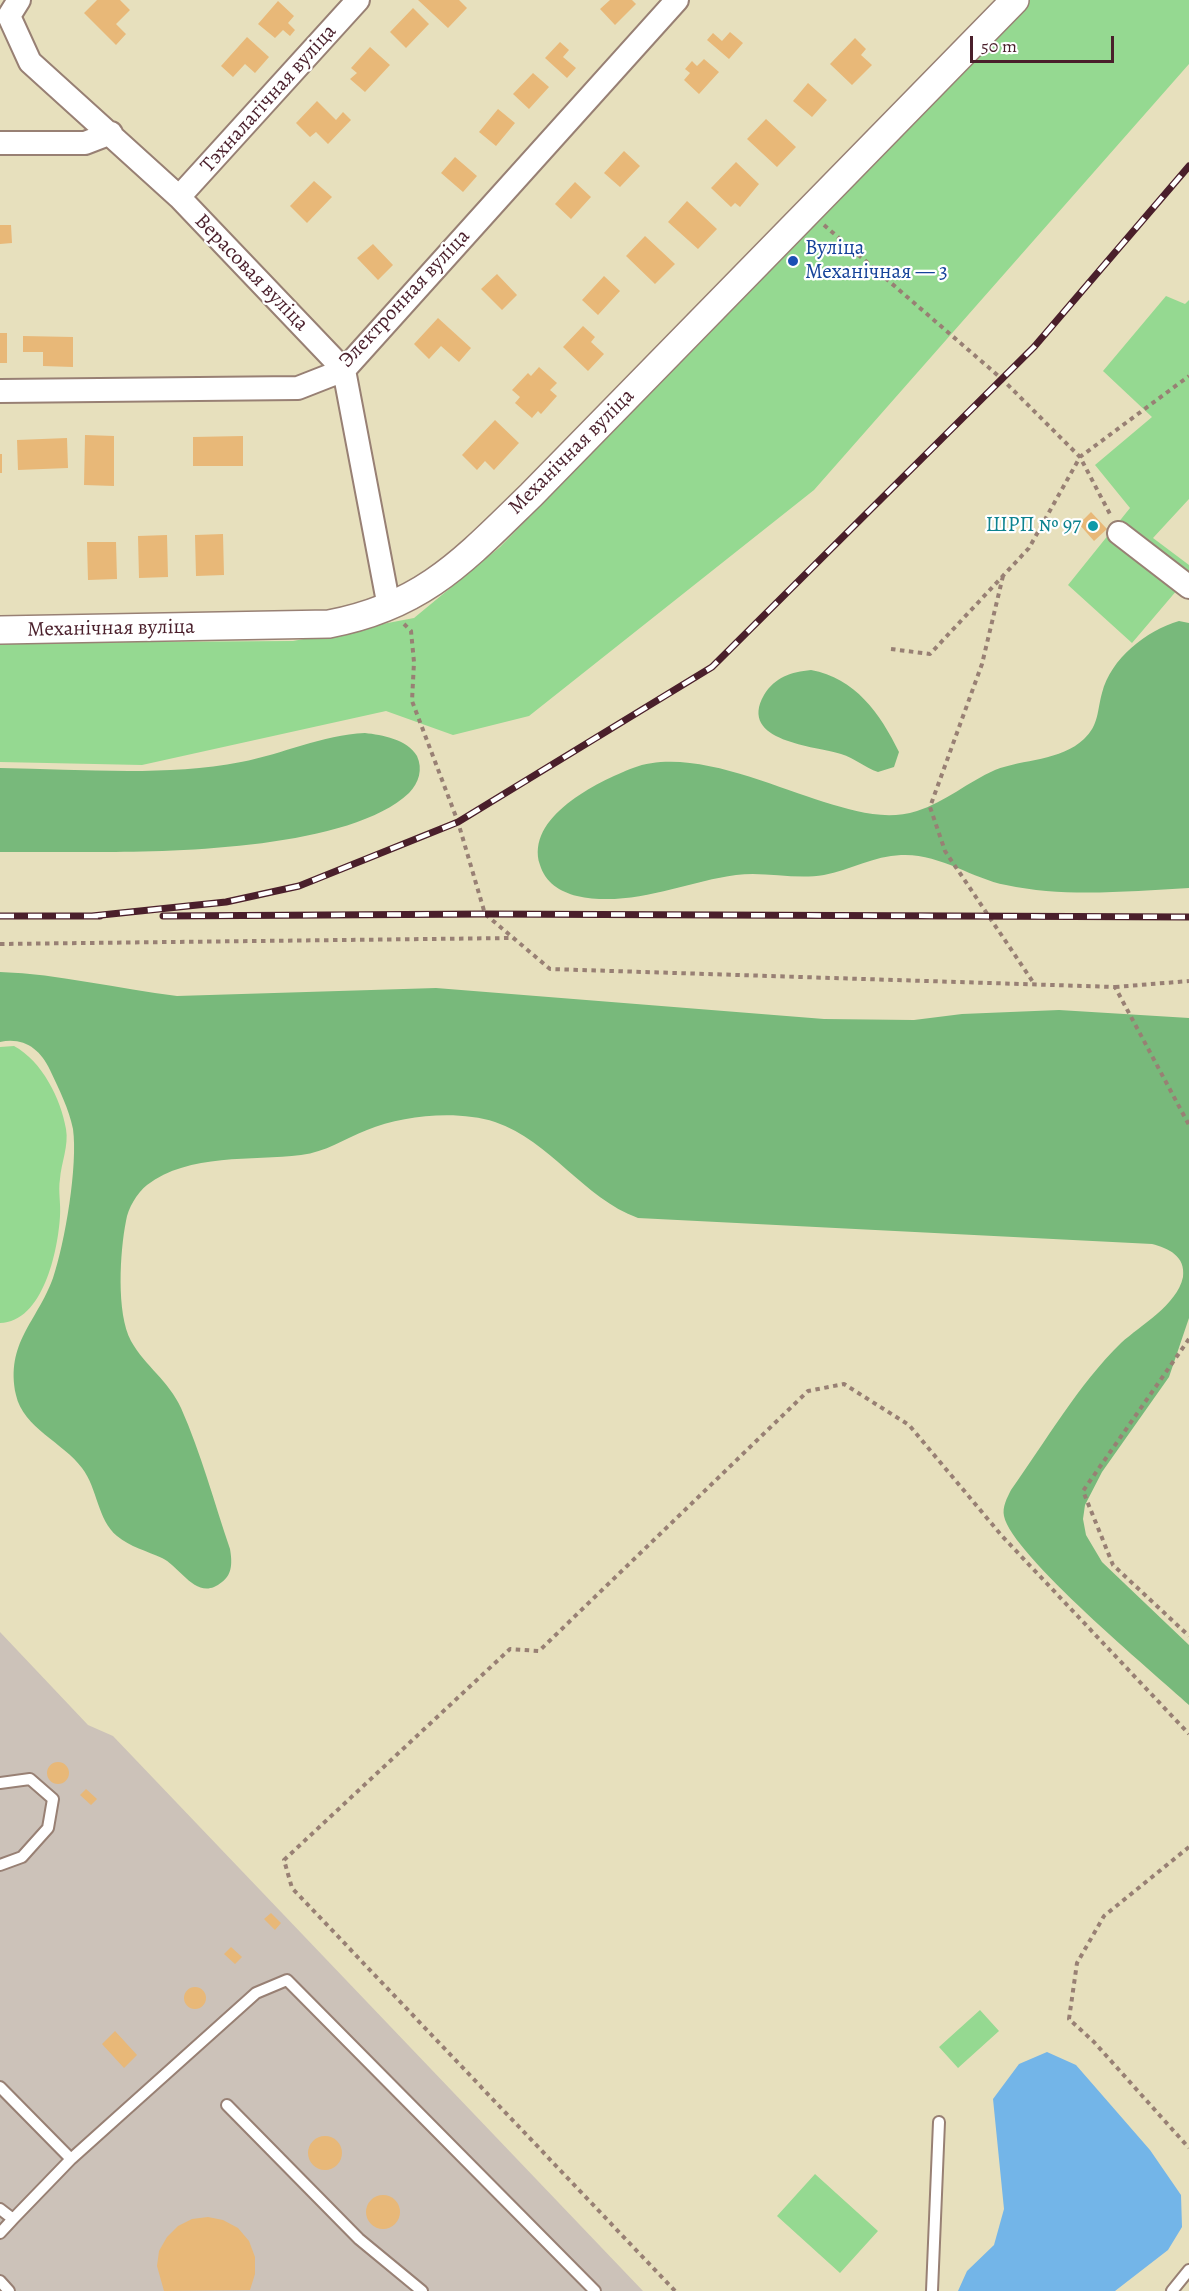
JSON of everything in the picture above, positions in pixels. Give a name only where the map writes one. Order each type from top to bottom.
[{"type":"street","name":"Тэхналагічная вуліца","points":[[179,197],[358,0]]},
{"type":"street","name":"Электронная вуліца","points":[[0,391],[298,388],[344,370],[677,0]]},
{"type":"street","name":"Механічная вуліца","points":[[0,630],[298,626],[362,618],[411,598],[460,564],[809,212],[1015,0]]},
{"type":"street","name":"Верасовая вуліца","points":[[9,7],[30,62],[179,197],[344,370]]},
{"type":"street","points":[[0,143],[85,143],[111,133]]},
{"type":"street","points":[[344,370],[389,607]]},
{"type":"street","points":[[1119,533],[1189,587]]},
{"type":"lane","points":[[0,1785],[30,1779],[53,1800],[48,1828],[22,1857],[0,1865]]},
{"type":"lane","points":[[0,2233],[71,2160],[256,1993],[287,1980],[595,2291]]},
{"type":"lane","points":[[0,2087],[71,2160]]},
{"type":"lane","points":[[227,2105],[359,2239],[422,2291]]},
{"type":"lane","points":[[932,2291],[939,2122]]},
{"type":"lane","points":[[0,2209],[13,2220]]},
{"type":"lane","points":[[1172,2291],[1189,2270]]},
{"type":"lane","points":[[0,2281],[9,2291]]},
{"type":"path","points":[[809,212],[1002,379],[1080,457],[1119,533]]},
{"type":"path","points":[[891,649],[930,654],[1029,548],[1080,457],[1189,376]]},
{"type":"path","points":[[1003,576],[982,664],[930,807],[945,851],[1035,985]]},
{"type":"path","points":[[389,607],[411,631],[414,662],[412,701],[458,822],[485,914],[550,969],[1115,987],[1189,981]]},
{"type":"path","points":[[0,944],[513,938]]},
{"type":"path","points":[[1115,987],[1189,1125]]},
{"type":"path","points":[[1189,1339],[1083,1491],[1113,1565],[1189,1636]]},
{"type":"path","points":[[675,2291],[292,1888],[284,1860],[510,1649],[538,1651],[808,1391],[844,1384],[909,1425],[1002,1536],[1189,1734]]},
{"type":"path","points":[[1189,1847],[1104,1916],[1077,1963],[1070,2019],[1189,2148]]},
{"type":"shaded area","points":[[0,1632],[88,1725],[113,1736],[643,2291],[0,2291]]},
{"type":"green space","points":[[1028,0],[1189,0],[1189,64],[814,490],[529,716],[453,735],[386,711],[142,765],[0,762],[0,643],[293,641],[414,618],[500,547],[943,94]]},
{"type":"green space","points":[[1166,296],[1185,304],[1189,300],[1189,499],[1153,538],[1189,565],[1189,576],[1132,643],[1068,585],[1130,508],[1095,465],[1152,417],[1103,371]]},
{"type":"green space","points":[[1179,621],[1189,623],[1189,888],[1098,892],[1029,889],[993,882],[929,858],[901,855],[881,858],[824,875],[802,877],[736,875],[657,893],[617,899],[597,899],[565,892],[549,881],[542,871],[538,848],[543,832],[553,817],[567,804],[601,782],[633,768],[655,763],[679,762],[704,765],[870,814],[893,815],[917,811],[995,770],[1053,756],[1075,746],[1089,734],[1097,718],[1107,680],[1122,657],[1154,632]]},
{"type":"green space","points":[[811,670],[841,681],[864,699],[883,724],[899,752],[894,767],[878,772],[841,754],[783,739],[770,732],[761,723],[759,711],[768,689],[784,676]]},
{"type":"green space","points":[[365,733],[401,742],[413,750],[420,766],[419,776],[409,793],[382,811],[347,825],[306,836],[217,848],[133,852],[0,852],[0,768],[151,771],[211,767],[257,759],[333,737]]},
{"type":"green space","points":[[0,972],[45,976],[177,996],[436,988],[824,1019],[914,1020],[962,1014],[1059,1010],[1189,1018],[1189,1318],[1169,1377],[1102,1472],[1085,1505],[1083,1519],[1086,1535],[1102,1562],[1189,1645],[1189,1705],[1057,1584],[1013,1534],[1004,1516],[1005,1503],[1011,1490],[1091,1377],[1121,1343],[1174,1297],[1183,1277],[1182,1264],[1175,1254],[1152,1244],[638,1218],[600,1197],[533,1142],[515,1131],[480,1118],[448,1115],[414,1118],[381,1125],[327,1148],[301,1155],[201,1163],[164,1175],[140,1192],[127,1216],[122,1248],[121,1299],[126,1329],[137,1350],[170,1390],[181,1408],[201,1460],[230,1549],[230,1571],[226,1579],[213,1587],[197,1586],[169,1562],[122,1540],[105,1521],[82,1468],[35,1426],[20,1407],[16,1395],[15,1361],[19,1347],[46,1294],[58,1263],[72,1183],[74,1144],[73,1129],[66,1107],[50,1070],[41,1056],[24,1043],[0,1042]]},
{"type":"green space","points":[[14,1046],[33,1061],[49,1082],[60,1105],[66,1129],[66,1141],[59,1184],[59,1231],[45,1282],[27,1311],[15,1320],[0,1323],[0,1047]]},
{"type":"green space","points":[[980,2010],[999,2031],[958,2068],[939,2047]]},
{"type":"green space","points":[[815,2174],[878,2231],[840,2273],[777,2216]]},
{"type":"water","points":[[1047,2052],[1076,2065],[1150,2150],[1181,2195],[1182,2227],[1168,2250],[1115,2291],[958,2291],[967,2271],[994,2245],[1004,2209],[993,2099],[1019,2064]]},
{"type":"building","points":[[97,0],[120,0],[130,10],[116,24],[126,34],[116,45],[84,13]]},
{"type":"building","points":[[418,0],[459,0],[467,8],[448,28]]},
{"type":"building","points":[[610,0],[632,0],[636,4],[615,25],[600,9]]},
{"type":"building","points":[[278,1],[294,16],[288,23],[295,30],[290,36],[283,30],[275,38],[258,24]]},
{"type":"building","points":[[413,8],[429,24],[406,48],[390,32]]},
{"type":"building","points":[[730,32],[743,43],[729,59],[707,40],[713,33],[722,41]]},
{"type":"building","points":[[247,37],[269,57],[255,73],[245,64],[233,77],[221,66]]},
{"type":"building","points":[[855,38],[866,49],[861,55],[872,65],[852,85],[830,64]]},
{"type":"building","points":[[560,42],[569,50],[563,57],[576,68],[567,78],[545,58]]},
{"type":"building","points":[[370,47],[390,65],[365,92],[350,79],[357,73],[351,68]]},
{"type":"building","points":[[704,59],[719,72],[699,94],[684,80],[690,73],[685,69],[692,61],[697,66]]},
{"type":"building","points":[[533,73],[549,87],[529,109],[513,94]]},
{"type":"building","points":[[808,83],[827,100],[812,117],[793,101]]},
{"type":"building","points":[[317,101],[336,120],[343,112],[351,120],[328,144],[316,132],[310,137],[296,123]]},
{"type":"building","points":[[498,109],[515,123],[496,146],[479,132]]},
{"type":"building","points":[[766,119],[796,147],[777,167],[747,139]]},
{"type":"building","points":[[624,151],[640,166],[620,187],[604,173]]},
{"type":"building","points":[[455,157],[477,176],[463,192],[441,173]]},
{"type":"building","points":[[736,162],[759,184],[740,207],[735,203],[731,207],[711,188]]},
{"type":"building","points":[[314,181],[332,197],[307,223],[290,206]]},
{"type":"building","points":[[575,182],[591,197],[571,219],[555,204]]},
{"type":"building","points":[[687,201],[717,229],[698,249],[668,222]]},
{"type":"building","points":[[0,225],[11,225],[12,243],[0,244]]},
{"type":"building","points":[[645,236],[675,264],[655,284],[626,256]]},
{"type":"building","points":[[373,244],[393,265],[378,280],[357,258]]},
{"type":"building","points":[[497,274],[517,295],[502,310],[481,289]]},
{"type":"building","points":[[604,276],[620,291],[598,315],[582,300]]},
{"type":"building","points":[[438,318],[471,348],[459,362],[441,346],[429,359],[414,344]]},
{"type":"building","points":[[583,326],[595,337],[591,342],[604,354],[588,371],[563,347]]},
{"type":"building","points":[[0,333],[7,333],[7,363],[0,363]]},
{"type":"building","points":[[23,336],[73,337],[73,367],[43,366],[43,352],[23,352]]},
{"type":"building","points":[[539,367],[557,383],[550,390],[557,396],[541,414],[538,411],[532,418],[515,403],[520,397],[512,390],[528,373],[531,376]]},
{"type":"building","points":[[495,420],[519,443],[494,470],[485,461],[477,470],[462,455]]},
{"type":"building","points":[[85,435],[114,436],[114,486],[84,485]]},
{"type":"building","points":[[243,436],[243,466],[193,466],[193,437]]},
{"type":"building","points":[[67,438],[68,468],[18,470],[17,440]]},
{"type":"building","points":[[0,454],[2,454],[2,473],[0,473]]},
{"type":"building","name":"ШРП № 97","points":[[1091,512],[1107,529],[1094,541],[1079,524]]},
{"type":"building","points":[[223,534],[224,575],[196,576],[195,535]]},
{"type":"building","points":[[167,535],[168,577],[139,578],[138,536]]},
{"type":"building","points":[[87,542],[116,542],[117,579],[88,580]]},
{"type":"building","points":[[58,1762],[66,1765],[69,1773],[66,1781],[58,1784],[50,1781],[47,1773],[50,1765]]},
{"type":"building","points":[[86,1789],[97,1799],[91,1805],[80,1795]]},
{"type":"building","points":[[271,1913],[281,1923],[275,1930],[264,1919]]},
{"type":"building","points":[[231,1947],[242,1957],[235,1964],[224,1954]]},
{"type":"building","points":[[195,1987],[203,1990],[206,1998],[203,2006],[195,2009],[187,2006],[184,1998],[187,1990]]},
{"type":"building","points":[[115,2031],[137,2055],[124,2068],[102,2044]]},
{"type":"building","points":[[325,2136],[337,2141],[342,2153],[337,2165],[325,2170],[313,2165],[308,2153],[313,2141]]},
{"type":"building","points":[[383,2195],[395,2200],[400,2212],[395,2224],[383,2229],[371,2224],[366,2212],[371,2200]]},
{"type":"building","points":[[208,2217],[223,2220],[238,2228],[249,2241],[255,2257],[255,2274],[250,2290],[164,2291],[157,2266],[159,2251],[167,2237],[178,2226],[192,2219]]},
{"type":"railway","points":[[92,916],[226,902],[299,886],[458,822],[712,667],[1034,347],[1189,166]]},
{"type":"railway","points":[[163,916],[485,914],[1189,917]]},
{"type":"railway","points":[[0,916],[100,916]]},
{"type":"place","name":"Вуліца Механічная — 3","points":[[793,261]]},
{"type":"place","name":"ШРП № 97","points":[[1093,526]]}]
